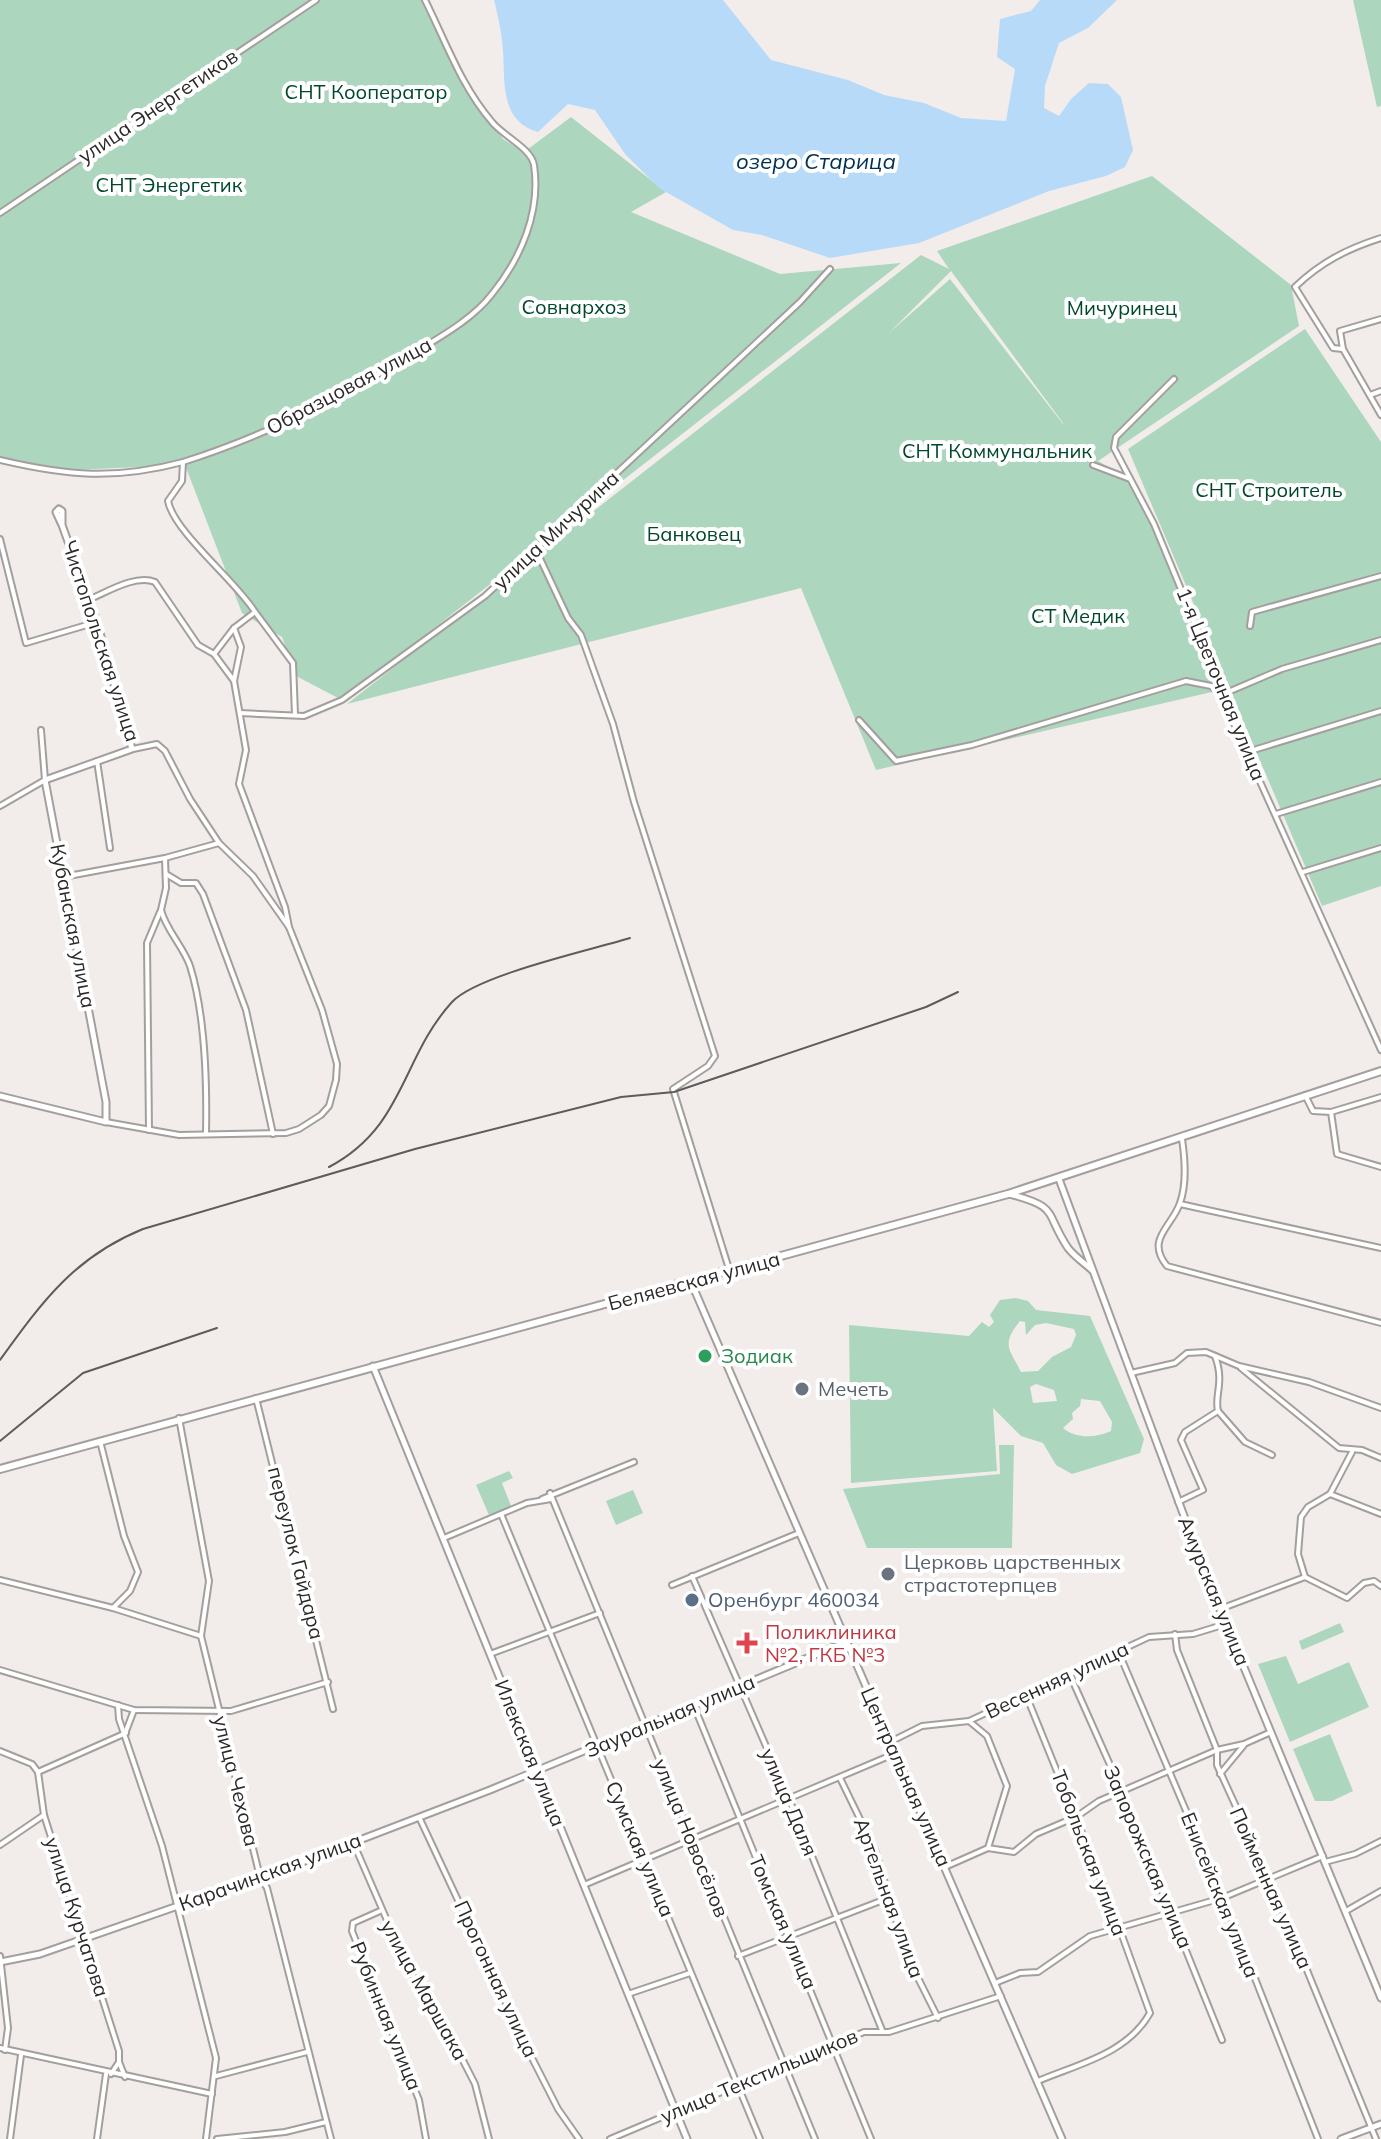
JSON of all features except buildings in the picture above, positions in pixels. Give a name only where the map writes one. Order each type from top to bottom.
[{"type":"main road","name":"Беляевская улица","points":[[0,1469],[1008,1194],[1381,1071]]},
{"type":"street","name":"улица Энергетиков","points":[[0,213],[316,0]]},
{"type":"street","name":"Образцовая улица","points":[[183,462],[243,443],[355,387],[435,340],[491,296],[522,251],[533,212],[534,162],[522,147],[505,137],[482,109],[451,60],[425,0]]},
{"type":"street","points":[[1343,349],[1333,348],[1295,287],[1315,268],[1347,249],[1381,238]]},
{"type":"street","name":"улица Мичурина","points":[[240,713],[304,716],[342,700],[485,596],[800,302],[830,269]]},
{"type":"street","points":[[1381,319],[1340,331],[1343,349],[1381,415]]},
{"type":"street","name":"1-я Цветочная улица","points":[[1174,379],[1116,437],[1114,448],[1196,618],[1221,686],[1221,695],[1381,1050]]},
{"type":"street","points":[[1370,395],[1381,391]]},
{"type":"street","points":[[0,460],[49,471],[116,476],[183,462],[182,481],[168,501],[176,518],[242,590],[293,663],[295,715]]},
{"type":"street","points":[[1093,465],[1132,480]]},
{"type":"street","name":"Чистопольская улица","points":[[62,525],[90,599],[132,749],[157,744],[165,751],[190,799],[219,843],[253,876],[289,927],[322,1010],[337,1064],[333,1095],[321,1115],[299,1129],[273,1134]]},
{"type":"street","points":[[0,539],[26,643],[97,622]]},
{"type":"street","points":[[536,550],[568,618],[581,635],[613,724],[634,802],[715,1056],[708,1066],[673,1089],[730,1272]]},
{"type":"street","points":[[1250,626],[1252,612],[1271,604],[1350,587],[1381,576]]},
{"type":"street","points":[[90,599],[148,579],[155,582],[198,645],[214,654],[234,681]]},
{"type":"street","points":[[214,654],[234,628],[255,612]]},
{"type":"street","points":[[234,628],[241,647],[234,681],[246,750],[239,784],[285,907],[289,927]]},
{"type":"street","points":[[859,720],[896,761],[972,745],[1186,681],[1211,686],[1221,695],[1282,669],[1381,640]]},
{"type":"street","points":[[1247,752],[1381,711]]},
{"type":"street","name":"Кубанская улица","points":[[41,730],[45,780],[106,1102],[106,1122]]},
{"type":"street","points":[[0,806],[45,780],[132,749]]},
{"type":"street","points":[[97,761],[110,848]]},
{"type":"street","points":[[1276,814],[1381,782]]},
{"type":"street","points":[[63,877],[165,858],[219,843]]},
{"type":"street","points":[[1303,872],[1381,848]]},
{"type":"street","points":[[149,1130],[147,943],[161,910],[165,858]]},
{"type":"street","points":[[0,1096],[149,1130],[206,1135],[273,1134],[246,1010],[203,894],[196,883],[181,883],[166,874]]},
{"type":"street","points":[[161,910],[189,962],[195,984],[207,1092],[206,1135]]},
{"type":"street","points":[[1305,1095],[1313,1111],[1331,1112],[1381,1097]]},
{"type":"street","points":[[1331,1112],[1337,1154],[1381,1167]]},
{"type":"street","points":[[1182,1139],[1186,1160],[1180,1204],[1163,1229],[1158,1248],[1160,1257],[1176,1270],[1381,1323]]},
{"type":"street","name":"Амурская улица","points":[[1059,1179],[1220,1609],[1381,1998]]},
{"type":"street","points":[[1008,1194],[1046,1208],[1054,1216],[1070,1252],[1094,1271]]},
{"type":"street","points":[[1180,1204],[1381,1248]]},
{"type":"street","name":"Центральная улица","points":[[691,1282],[1062,2139]]},
{"type":"street","points":[[1131,1373],[1175,1363],[1187,1353],[1206,1352],[1239,1366],[1309,1382],[1381,1408]]},
{"type":"street","points":[[1214,1354],[1222,1378],[1216,1406],[1218,1411],[1245,1442],[1272,1455]]},
{"type":"street","name":"Илекская улица","points":[[373,1366],[687,2139]]},
{"type":"street","points":[[1239,1366],[1312,1429],[1339,1448],[1352,1452],[1362,1450],[1381,1458]]},
{"type":"street","name":"переулок Гайдара","points":[[256,1398],[333,1709]]},
{"type":"street","points":[[1178,1502],[1203,1490],[1181,1440],[1185,1432],[1218,1411]]},
{"type":"street","name":"улица Чехова","points":[[179,1418],[209,1581],[201,1636],[260,1877],[267,1888],[331,2139]]},
{"type":"street","points":[[100,1441],[124,1536],[138,1572],[130,1591],[113,1608]]},
{"type":"street","points":[[1352,1452],[1330,1494],[1308,1507],[1301,1517],[1298,1554],[1305,1577],[1347,1598],[1364,1583],[1374,1581],[1381,1586]]},
{"type":"street","points":[[442,1539],[634,1462]]},
{"type":"street","points":[[1330,1494],[1381,1514]]},
{"type":"street","name":"улица Новосёлов","points":[[551,1496],[815,2139]]},
{"type":"street","name":"Сумская улица","points":[[501,1514],[760,2139]]},
{"type":"street","points":[[672,1585],[799,1533]]},
{"type":"street","name":"улица Даля","points":[[692,1576],[789,1799],[882,2030]]},
{"type":"street","points":[[1220,1609],[1305,1577]]},
{"type":"street","points":[[0,1580],[113,1608],[201,1636]]},
{"type":"street","points":[[490,1654],[600,1613]]},
{"type":"street","name":"Весенняя улица","points":[[890,1742],[922,1726],[969,1721],[1149,1637],[1193,1634],[1226,1624]]},
{"type":"street","name":"Пойменная улица","points":[[1175,1634],[1182,1663],[1217,1750],[1220,1774],[1376,2139]]},
{"type":"street","name":"Зауральная улица","points":[[537,1771],[846,1642]]},
{"type":"street","name":"Енисейская улица","points":[[1119,1653],[1170,1770],[1318,2139]]},
{"type":"street","points":[[0,1670],[134,1710],[231,1711],[328,1682]]},
{"type":"street","name":"Запорожская улица","points":[[1070,1675],[1123,1794],[1222,2040]]},
{"type":"street","name":"Тобольская улица","points":[[1026,1695],[1150,2013],[1142,2026],[1121,2045],[1038,2081]]},
{"type":"street","points":[[118,1705],[119,1719],[126,1733],[177,1907],[216,2058],[206,2139]]},
{"type":"street","name":"Томская улица","points":[[694,1706],[871,2139]]},
{"type":"street","points":[[0,1751],[32,1764],[38,1772],[126,1733],[134,1710]]},
{"type":"street","points":[[969,1721],[987,1736],[1007,1786],[988,1848]]},
{"type":"street","points":[[945,1867],[988,1848],[1014,1852],[1036,1834],[1076,1817],[1099,1801],[1123,1794],[1217,1750],[1244,1744],[1271,1732]]},
{"type":"street","points":[[1220,1774],[1244,1744]]},
{"type":"street","points":[[584,1885],[895,1753]]},
{"type":"street","points":[[1205,1755],[1217,1765]]},
{"type":"street","name":"Карачинская улица","points":[[1,1960],[85,1938],[177,1907],[537,1771]]},
{"type":"street","name":"улица Курчатова","points":[[38,1772],[44,1815],[85,1938],[125,2077]]},
{"type":"street","name":"Артельная улица","points":[[840,1778],[875,1850],[891,1897],[893,1919],[907,1956],[938,2018]]},
{"type":"street","points":[[0,1845],[44,1815]]},
{"type":"street","name":"Прогонная улица","points":[[419,1817],[530,2054],[579,2139]]},
{"type":"street","points":[[995,1983],[1020,1973],[1038,1972],[1090,1936],[1222,1898],[1324,1859],[1355,1854],[1381,1841]]},
{"type":"street","name":"улица Маршака","points":[[353,1842],[380,1911],[409,1971],[432,2000],[475,2084],[489,2139]]},
{"type":"street","points":[[1346,1911],[1381,1891]]},
{"type":"street","points":[[738,1956],[835,1916],[891,1897]]},
{"type":"street","name":"Рубинная улица","points":[[380,1911],[353,1923],[352,1931],[419,2100],[426,2139]]},
{"type":"street","points":[[1,1960],[8,2028],[2,2049],[212,2094]]},
{"type":"street","points":[[627,1994],[690,1973]]},
{"type":"street","name":"улица Текстильщиков","points":[[610,2139],[864,2032],[889,2032],[1001,1996]]},
{"type":"street","points":[[216,2076],[308,2052]]},
{"type":"street","points":[[10,2139],[21,2055]]},
{"type":"street","points":[[97,2139],[109,2074],[119,2062]]},
{"type":"street","points":[[217,2139],[285,2132],[326,2122]]},
{"type":"street","points":[[1341,2139],[1381,2124]]},
{"type":"green space","points":[[0,0],[424,0],[437,33],[503,139],[524,152],[571,117],[666,192],[631,212],[780,274],[901,263],[342,700],[296,676],[282,637],[242,613],[185,465],[49,471],[0,457]]},
{"type":"green space","points":[[1353,0],[1381,0],[1381,106],[1377,107]]},
{"type":"green space","points":[[1152,176],[1291,285],[1299,326],[1098,461],[1132,480],[1200,630],[1204,628],[1128,449],[1305,329],[1381,442],[1381,886],[1322,906],[1229,688],[876,770],[801,588],[347,704],[921,255],[949,269],[937,251]],"holes":[[[951,271],[1063,424],[950,279],[889,333]]]},
{"type":"green space","points":[[1016,1298],[1028,1301],[1036,1310],[1090,1316],[1144,1439],[1140,1453],[1072,1474],[1056,1465],[1043,1443],[1021,1436],[993,1408],[997,1471],[851,1483],[849,1325],[969,1336],[982,1322],[989,1327],[994,1322],[990,1315],[1000,1300]],"holes":[[[1020,1321],[1025,1322],[1026,1335],[1035,1325],[1046,1323],[1074,1329],[1076,1335],[1071,1347],[1052,1357],[1038,1371],[1021,1372],[1009,1346],[1010,1336]],[[1036,1384],[1054,1390],[1057,1401],[1033,1403],[1030,1387]],[[1081,1399],[1100,1401],[1112,1422],[1111,1431],[1086,1436],[1063,1428],[1073,1419],[1072,1413],[1080,1406]]]},
{"type":"green space","points":[[999,1445],[1014,1445],[1012,1548],[867,1548],[843,1489],[1000,1474]]},
{"type":"green space","points":[[509,1471],[513,1478],[502,1483],[511,1506],[489,1515],[476,1485]]},
{"type":"green space","points":[[633,1490],[643,1513],[616,1525],[606,1501]]},
{"type":"green space","points":[[1340,1623],[1344,1632],[1302,1650],[1299,1641]]},
{"type":"green space","points":[[1286,1656],[1298,1684],[1349,1662],[1369,1707],[1290,1742],[1258,1664]]},
{"type":"green space","points":[[1330,1734],[1353,1791],[1332,1801],[1315,1801],[1293,1749]]},
{"type":"water","name":"озеро Старица","points":[[494,0],[723,0],[771,60],[848,80],[884,95],[924,103],[961,118],[1006,121],[1015,69],[997,57],[1000,19],[1031,11],[1040,0],[1117,0],[1088,28],[1059,43],[1045,86],[1044,108],[1059,116],[1071,99],[1089,83],[1108,84],[1121,97],[1133,150],[1125,167],[1106,176],[1049,191],[919,243],[830,258],[762,235],[733,230],[659,188],[625,154],[595,110],[568,104],[538,132],[526,127],[517,119],[507,99],[502,38]]},
{"type":"railway","points":[[329,1167],[354,1151],[373,1132],[388,1112],[435,1024],[452,1002],[465,992],[509,973],[630,938]]},
{"type":"railway","points":[[0,1360],[61,1283],[97,1253],[143,1229],[415,1149],[621,1097],[674,1092],[926,1007],[958,992]]},
{"type":"railway","points":[[0,1441],[83,1373],[217,1328]]},
{"type":"place","name":"Зодиак","points":[[705,1356]]},
{"type":"place","name":"Мечеть","points":[[802,1389]]},
{"type":"place","name":"Церковь царственных страстотерпцев","points":[[888,1574]]},
{"type":"place","name":"Оренбург 460034","points":[[692,1600]]},
{"type":"place","name":"Поликлиника №2, ГКБ №3","points":[[747,1643]]},
{"type":"park label","name":"СНТ Кооператор","points":[[366,92]]},
{"type":"park label","name":"СНТ Энергетик","points":[[169,185]]},
{"type":"park label","name":"Совнархоз","points":[[574,307]]},
{"type":"park label","name":"Мичуринец","points":[[1122,308]]},
{"type":"park label","name":"СНТ Коммунальник","points":[[997,451]]},
{"type":"park label","name":"СНТ Строитель","points":[[1269,490]]},
{"type":"park label","name":"Банковец","points":[[694,534]]},
{"type":"park label","name":"СТ Медик","points":[[1078,616]]}]
